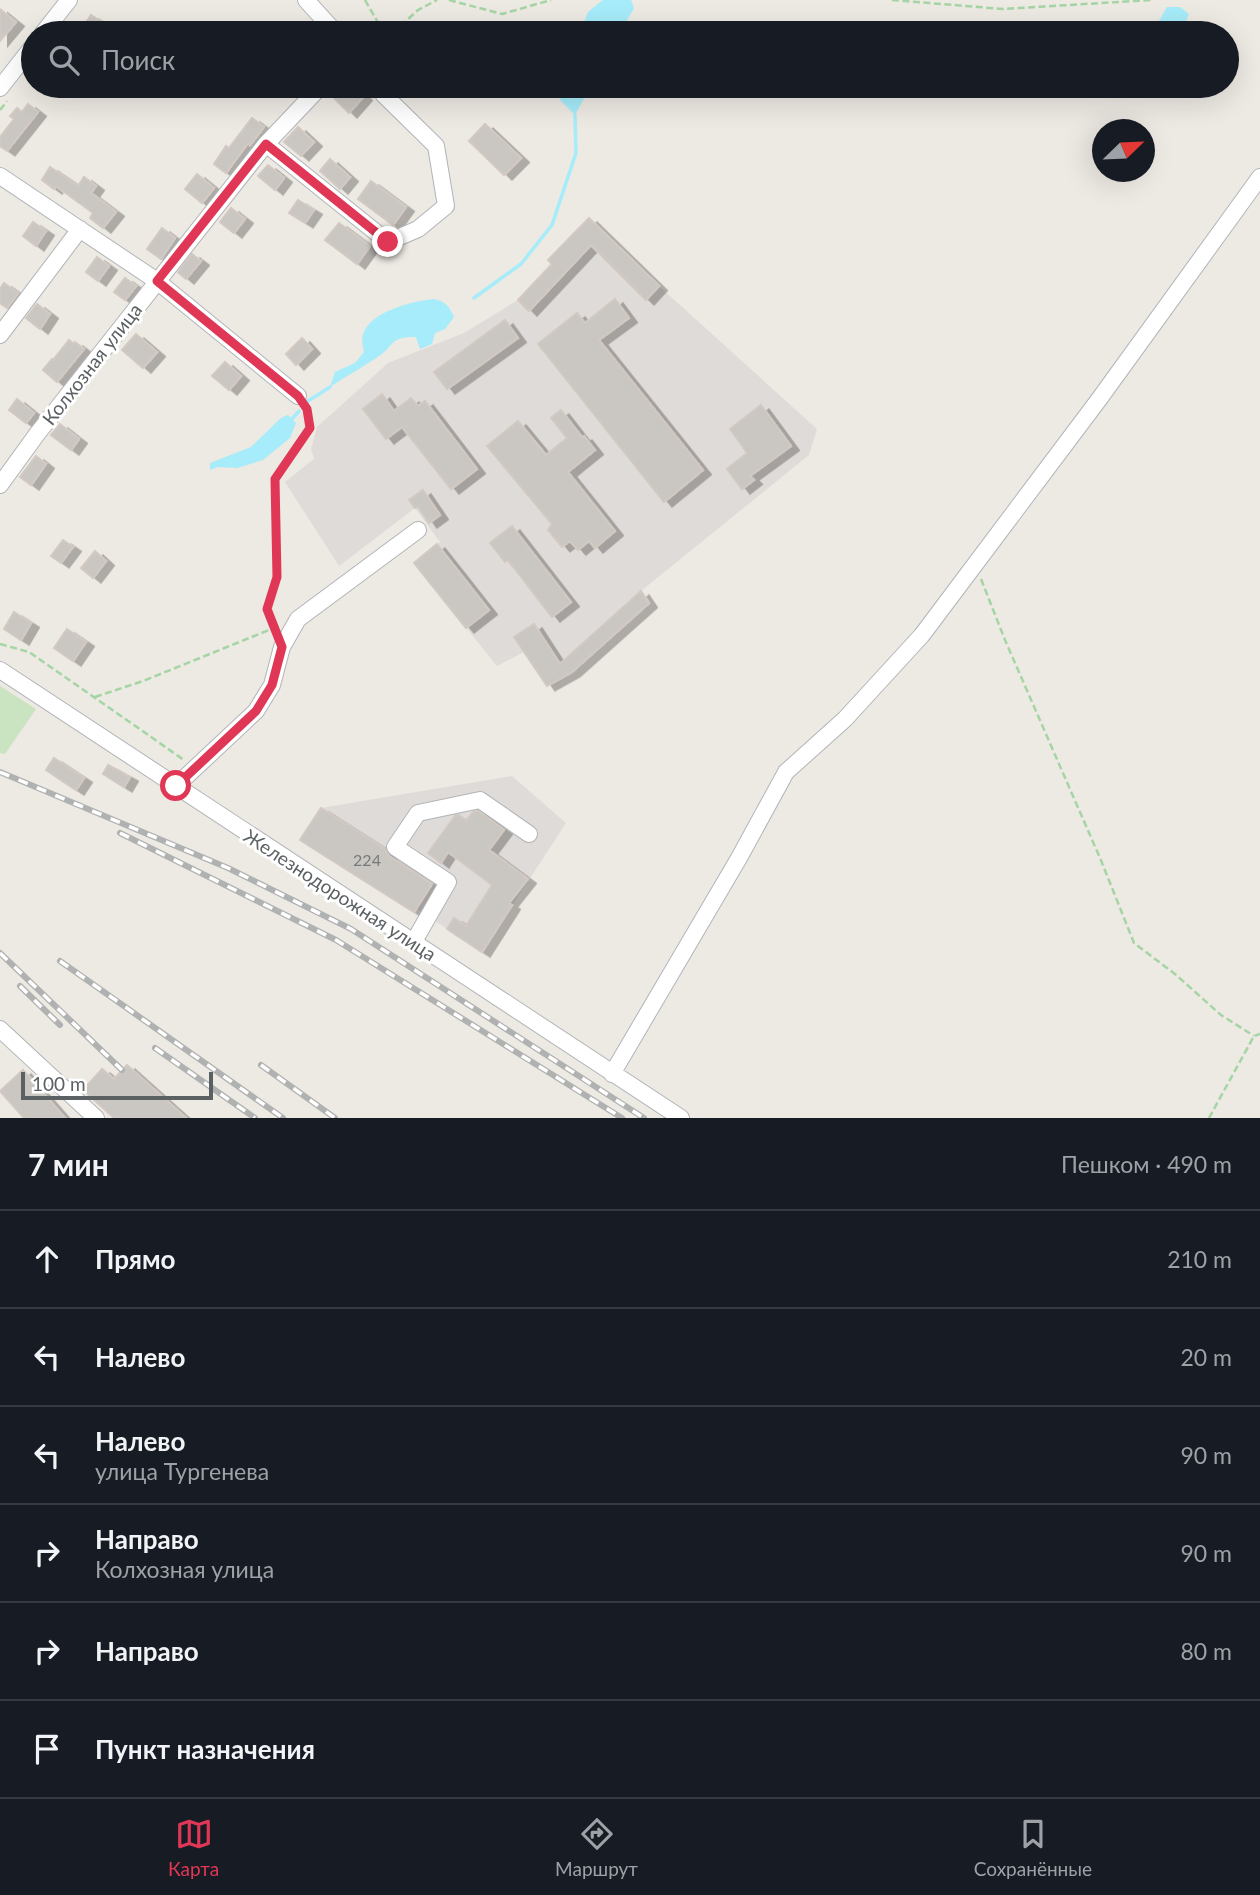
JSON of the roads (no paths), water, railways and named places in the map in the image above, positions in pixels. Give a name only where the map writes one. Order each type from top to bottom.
[{"type":"street","points":[[52,21],[69,0]]},
{"type":"street","points":[[306,0],[325,21]]},
{"type":"street","points":[[0,88],[21,61]]},
{"type":"street","name":"Колхозная улица","points":[[0,485],[37,434],[266,144],[310,98]]},
{"type":"street","points":[[266,144],[388,242],[418,229],[446,206],[436,146],[387,98]]},
{"type":"street","points":[[0,176],[157,281],[298,396]]},
{"type":"street","points":[[612,1074],[786,772],[845,719],[913,645],[1100,398],[1260,177]]},
{"type":"street","points":[[0,335],[80,229]]},
{"type":"street","points":[[176,786],[256,711],[272,685],[282,647],[298,620],[418,530]]},
{"type":"street","name":"Железнодорожная улица","points":[[0,670],[681,1118]]},
{"type":"street","points":[[413,943],[448,882],[395,846],[418,813],[480,800],[529,834]]},
{"type":"street","points":[[0,1029],[96,1118]]},
{"type":"water","points":[[603,0],[631,0],[634,8],[627,21],[585,21],[588,12]]},
{"type":"water","points":[[1167,7],[1180,7],[1189,14],[1186,21],[1159,21]]},
{"type":"water","points":[[561,98],[584,98],[575,115]]},
{"type":"water","points":[[434,299],[447,305],[454,317],[445,329],[435,333],[432,344],[420,349],[416,337],[397,340],[377,358],[330,387],[335,372],[355,363],[364,352],[363,335],[373,320],[392,309]]},
{"type":"water","points":[[288,415],[296,423],[290,438],[263,460],[237,468],[218,467],[210,470],[210,463],[251,447],[281,418]]},
{"type":"waterway","points":[[474,298],[521,264],[552,225],[576,153],[575,115]]},
{"type":"waterway","points":[[308,401],[330,387]]},
{"type":"waterway","points":[[292,419],[299,411]]},
{"type":"railway","points":[[0,772],[228,868],[351,929],[644,1118]]},
{"type":"railway","points":[[120,833],[336,940],[622,1118]]},
{"type":"railway","points":[[0,953],[122,1070]]},
{"type":"railway","points":[[60,961],[283,1118]]},
{"type":"railway","points":[[20,986],[60,1025]]},
{"type":"railway","points":[[155,1048],[255,1118]]},
{"type":"railway","points":[[261,1065],[335,1118]]}]
